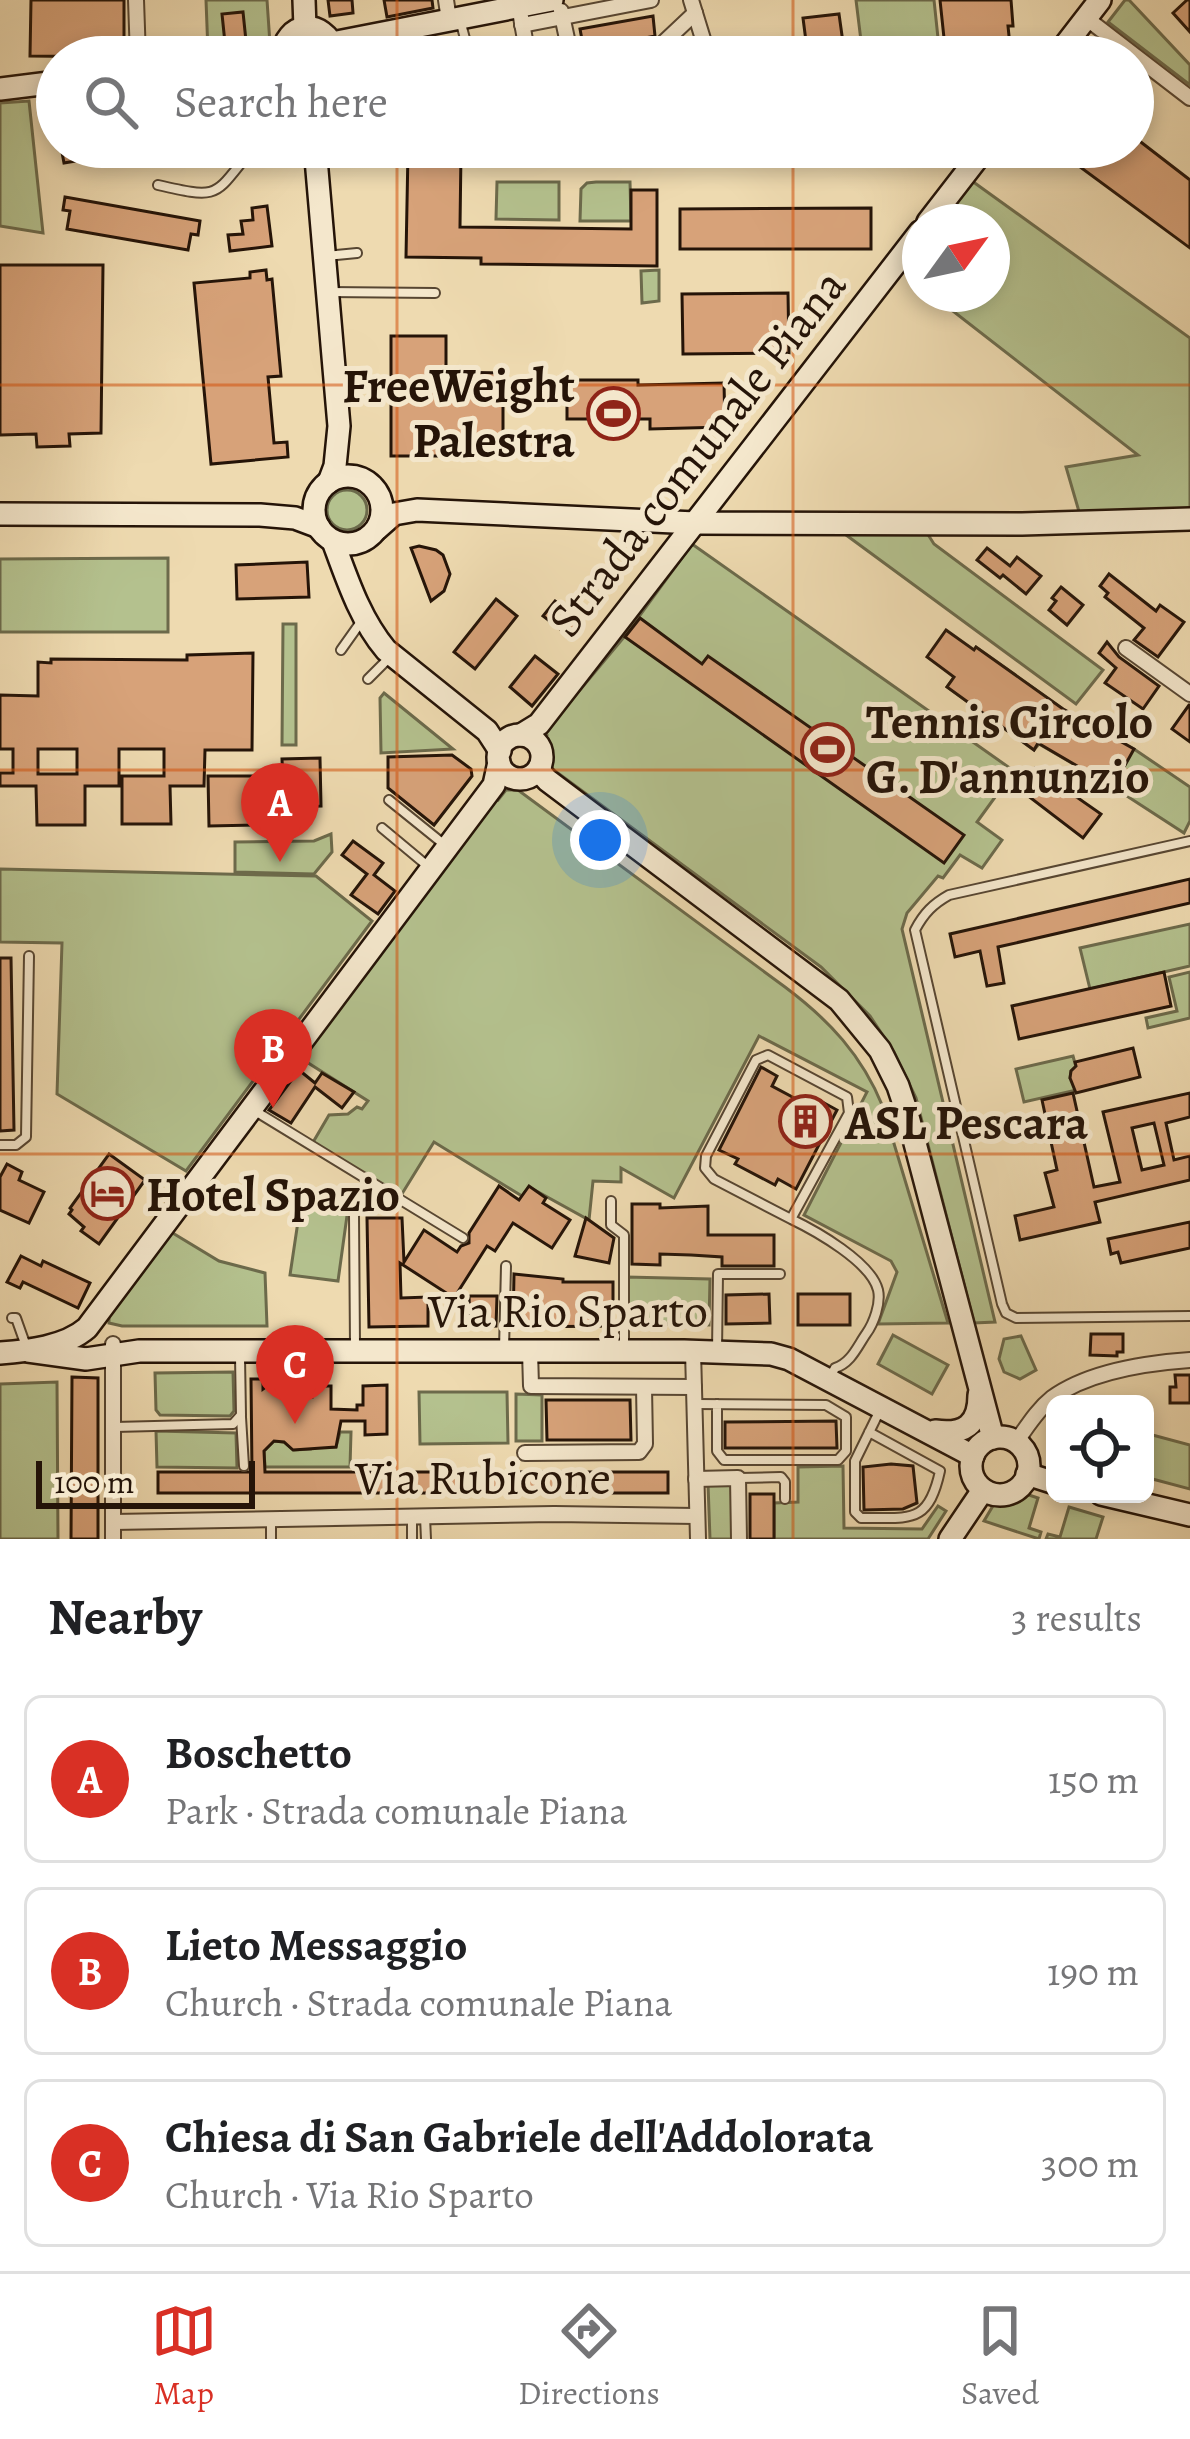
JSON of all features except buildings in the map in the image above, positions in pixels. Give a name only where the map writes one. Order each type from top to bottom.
[{"type":"street","points":[[136,0],[137,36]]},
{"type":"street","points":[[304,0],[305,28]]},
{"type":"street","points":[[378,36],[451,13],[520,15],[557,6],[651,0]]},
{"type":"street","points":[[557,6],[566,36]]},
{"type":"street","points":[[668,36],[693,7]]},
{"type":"street","points":[[693,7],[702,36]]},
{"type":"street","points":[[1072,36],[1093,9],[1122,36]]},
{"type":"street","points":[[520,15],[524,36]]},
{"type":"street","points":[[289,36],[305,28],[324,36]]},
{"type":"street","points":[[1154,65],[1190,98]]},
{"type":"street","points":[[0,89],[36,85]]},
{"type":"street","points":[[317,168],[339,426],[335,466],[314,512],[360,609],[393,655],[556,786],[828,990],[868,1033],[902,1096],[978,1382],[992,1416],[1012,1436]]},
{"type":"street","points":[[942,204],[970,168]]},
{"type":"street","name":"Strada comunale Piana","points":[[94,1343],[250,1108],[515,754],[902,255]]},
{"type":"street","points":[[339,426],[360,478],[378,494],[382,512],[357,566],[360,609]]},
{"type":"street","points":[[260,515],[297,507],[339,477],[360,478]]},
{"type":"street","points":[[378,494],[417,510]]},
{"type":"street","points":[[0,514],[296,518],[344,544],[372,534],[394,514],[417,510],[694,523],[1022,524],[1190,519]]},
{"type":"street","points":[[1126,648],[1190,694]]},
{"type":"street","points":[[0,1354],[94,1343],[113,1384],[113,1539]]},
{"type":"street","name":"Via Rio Sparto","points":[[94,1343],[139,1351],[771,1354],[838,1376],[882,1407],[973,1456]]},
{"type":"street","points":[[530,1351],[531,1385],[694,1387]]},
{"type":"street","points":[[693,1352],[698,1539]]},
{"type":"street","points":[[978,1382],[1012,1436],[1028,1460],[1019,1488],[998,1495],[983,1490],[972,1474],[973,1456],[981,1444],[1012,1436],[1052,1398],[1076,1384],[1149,1363],[1190,1360]]},
{"type":"street","points":[[924,1429],[952,1432],[972,1425],[979,1410],[978,1382]]},
{"type":"street","points":[[525,1453],[639,1452],[645,1444],[644,1387]]},
{"type":"street","points":[[1027,1474],[1046,1480]]},
{"type":"street","points":[[696,1479],[738,1478],[739,1539]]},
{"type":"street","points":[[950,1539],[983,1490]]},
{"type":"street","points":[[1139,1503],[1190,1515]]},
{"type":"street","name":"Via Rubicone","points":[[113,1522],[419,1515],[696,1516]]},
{"type":"lane","points":[[158,185],[202,195],[218,191],[237,168]]},
{"type":"lane","points":[[325,256],[357,253]]},
{"type":"lane","points":[[328,292],[435,293]]},
{"type":"lane","points":[[341,650],[360,609]]},
{"type":"lane","points":[[368,679],[393,655]]},
{"type":"lane","points":[[389,800],[447,847]]},
{"type":"lane","points":[[382,828],[431,868]]},
{"type":"lane","points":[[1190,841],[949,895],[922,915],[916,930],[1006,1312],[1016,1318],[1190,1316]]},
{"type":"lane","points":[[0,1145],[16,1145],[26,1137],[29,956]]},
{"type":"lane","points":[[791,1219],[849,1114],[848,1097],[768,1055],[756,1060],[706,1156],[705,1168],[714,1179],[844,1251],[873,1277],[880,1294],[872,1325],[838,1376]]},
{"type":"lane","points":[[250,1108],[463,1238]]},
{"type":"lane","points":[[611,1201],[611,1225],[624,1235],[624,1351]]},
{"type":"lane","points":[[354,1215],[355,1351]]},
{"type":"lane","points":[[503,1351],[506,1266]]},
{"type":"lane","points":[[717,1352],[718,1274],[780,1274]]},
{"type":"lane","points":[[12,1318],[28,1351]]},
{"type":"lane","points":[[240,1351],[244,1466]]},
{"type":"lane","points":[[694,1404],[717,1404],[826,1405],[846,1417],[846,1451],[838,1460],[724,1460],[717,1451],[717,1404]]},
{"type":"lane","points":[[869,1432],[940,1471],[925,1510],[914,1517],[861,1518],[855,1512],[855,1461],[869,1432],[882,1407]]},
{"type":"lane","points":[[113,1427],[233,1424],[241,1415]]},
{"type":"lane","points":[[738,1478],[781,1477],[785,1499]]},
{"type":"lane","points":[[412,1539],[419,1515]]},
{"type":"lane","points":[[419,1515],[425,1539]]},
{"type":"lane","points":[[270,1518],[272,1539]]},
{"type":"green space","points":[[206,0],[267,0],[269,36],[207,36]]},
{"type":"green space","points":[[856,0],[934,0],[938,36],[860,36]]},
{"type":"green space","points":[[1129,0],[1190,65],[1190,85],[1154,57],[1154,36],[1126,36],[1108,22]]},
{"type":"green space","points":[[29,101],[43,233],[0,226],[0,103]]},
{"type":"green space","points":[[972,181],[1004,204],[953,204]]},
{"type":"green space","points":[[497,182],[559,182],[559,220],[496,219]]},
{"type":"green space","points":[[630,182],[631,221],[580,221],[581,189],[587,183]]},
{"type":"green space","points":[[1010,208],[1190,338],[1190,509],[1080,515],[1066,467],[1138,455],[954,312],[1010,312]]},
{"type":"green space","points":[[659,270],[659,301],[642,303],[641,271]]},
{"type":"green space","points":[[347,490],[361,496],[367,510],[361,524],[347,530],[333,524],[327,510],[333,496]]},
{"type":"green space","points":[[842,532],[927,533],[934,544],[1103,670],[1076,704]]},
{"type":"green space","points":[[692,544],[1014,771],[977,822],[1002,840],[982,868],[960,855],[907,913],[902,929],[995,1322],[974,1323],[916,1098],[870,1016],[821,967],[547,765],[545,732],[624,637]]},
{"type":"green space","points":[[168,558],[168,632],[0,632],[0,559]]},
{"type":"green space","points":[[283,624],[296,624],[296,745],[282,745]]},
{"type":"green space","points":[[976,647],[1063,709],[1190,787],[1190,821],[1184,833],[1039,744],[1034,750],[947,687]]},
{"type":"green space","points":[[384,693],[453,749],[381,753],[380,698]]},
{"type":"green space","points":[[506,790],[518,790],[785,987],[843,1040],[883,1107],[948,1323],[878,1324],[897,1272],[891,1261],[804,1215],[867,1092],[759,1036],[674,1198],[621,1168],[621,1182],[593,1181],[589,1220],[529,1187],[522,1196],[434,1142],[400,1197],[312,1144],[329,1115],[362,1109],[368,1101],[302,1059],[494,798],[498,800]]},
{"type":"green space","points":[[331,834],[332,852],[314,874],[235,872],[235,842],[314,841]]},
{"type":"green space","points":[[0,869],[316,876],[372,921],[186,1171],[57,1094],[62,943],[0,942]]},
{"type":"green space","points":[[1190,924],[1190,966],[1090,989],[1080,948]]},
{"type":"green space","points":[[1190,972],[1190,1018],[1148,1028],[1146,1018],[1177,1011],[1169,977]]},
{"type":"green space","points":[[1073,1056],[1076,1067],[1070,1078],[1081,1089],[1024,1102],[1016,1069]]},
{"type":"green space","points":[[303,1188],[350,1194],[338,1281],[290,1275]]},
{"type":"green space","points":[[171,1232],[219,1261],[265,1273],[267,1326],[109,1323],[109,1314]]},
{"type":"green space","points":[[626,1277],[710,1279],[709,1325],[626,1323]]},
{"type":"green space","points":[[893,1335],[948,1365],[932,1394],[878,1364]]},
{"type":"green space","points":[[1021,1336],[1036,1370],[1020,1379],[1004,1372],[999,1359],[1004,1339]]},
{"type":"green space","points":[[233,1372],[234,1411],[230,1416],[160,1415],[156,1410],[155,1373]]},
{"type":"green space","points":[[57,1382],[58,1539],[0,1539],[0,1384]]},
{"type":"green space","points":[[419,1392],[507,1392],[508,1443],[420,1444]]},
{"type":"green space","points":[[516,1394],[542,1395],[542,1441],[516,1441]]},
{"type":"green space","points":[[156,1431],[236,1433],[237,1468],[157,1467]]},
{"type":"green space","points":[[340,1432],[351,1432],[350,1467],[265,1467],[264,1451],[274,1441],[294,1450],[311,1449],[319,1442],[336,1447]]},
{"type":"green space","points":[[1154,1435],[1190,1445],[1190,1489],[1154,1479]]},
{"type":"green space","points":[[843,1466],[844,1528],[922,1529],[938,1506],[946,1511],[928,1539],[774,1539],[774,1503],[798,1502],[798,1467]]},
{"type":"green space","points":[[734,1483],[735,1539],[710,1539],[708,1484]]},
{"type":"green space","points":[[1020,1492],[1038,1498],[1029,1528],[1041,1532],[1039,1539],[984,1521],[997,1499]]},
{"type":"green space","points":[[1069,1507],[1103,1517],[1096,1539],[1046,1539],[1048,1534],[1060,1537]]},
{"type":"place","name":"FreeWeight Palestra","points":[[614,413]]},
{"type":"place","name":"Tennis Circolo G. D'annunzio","points":[[827,749]]},
{"type":"place","name":"Boschetto","points":[[280,862]]},
{"type":"place","name":"Lieto Messaggio","points":[[273,1108]]},
{"type":"place","name":"ASL Pescara","points":[[806,1122]]},
{"type":"place","name":"Hotel Spazio","points":[[107,1194]]},
{"type":"place","name":"Chiesa di San Gabriele dell'Addolorata","points":[[295,1424]]}]
